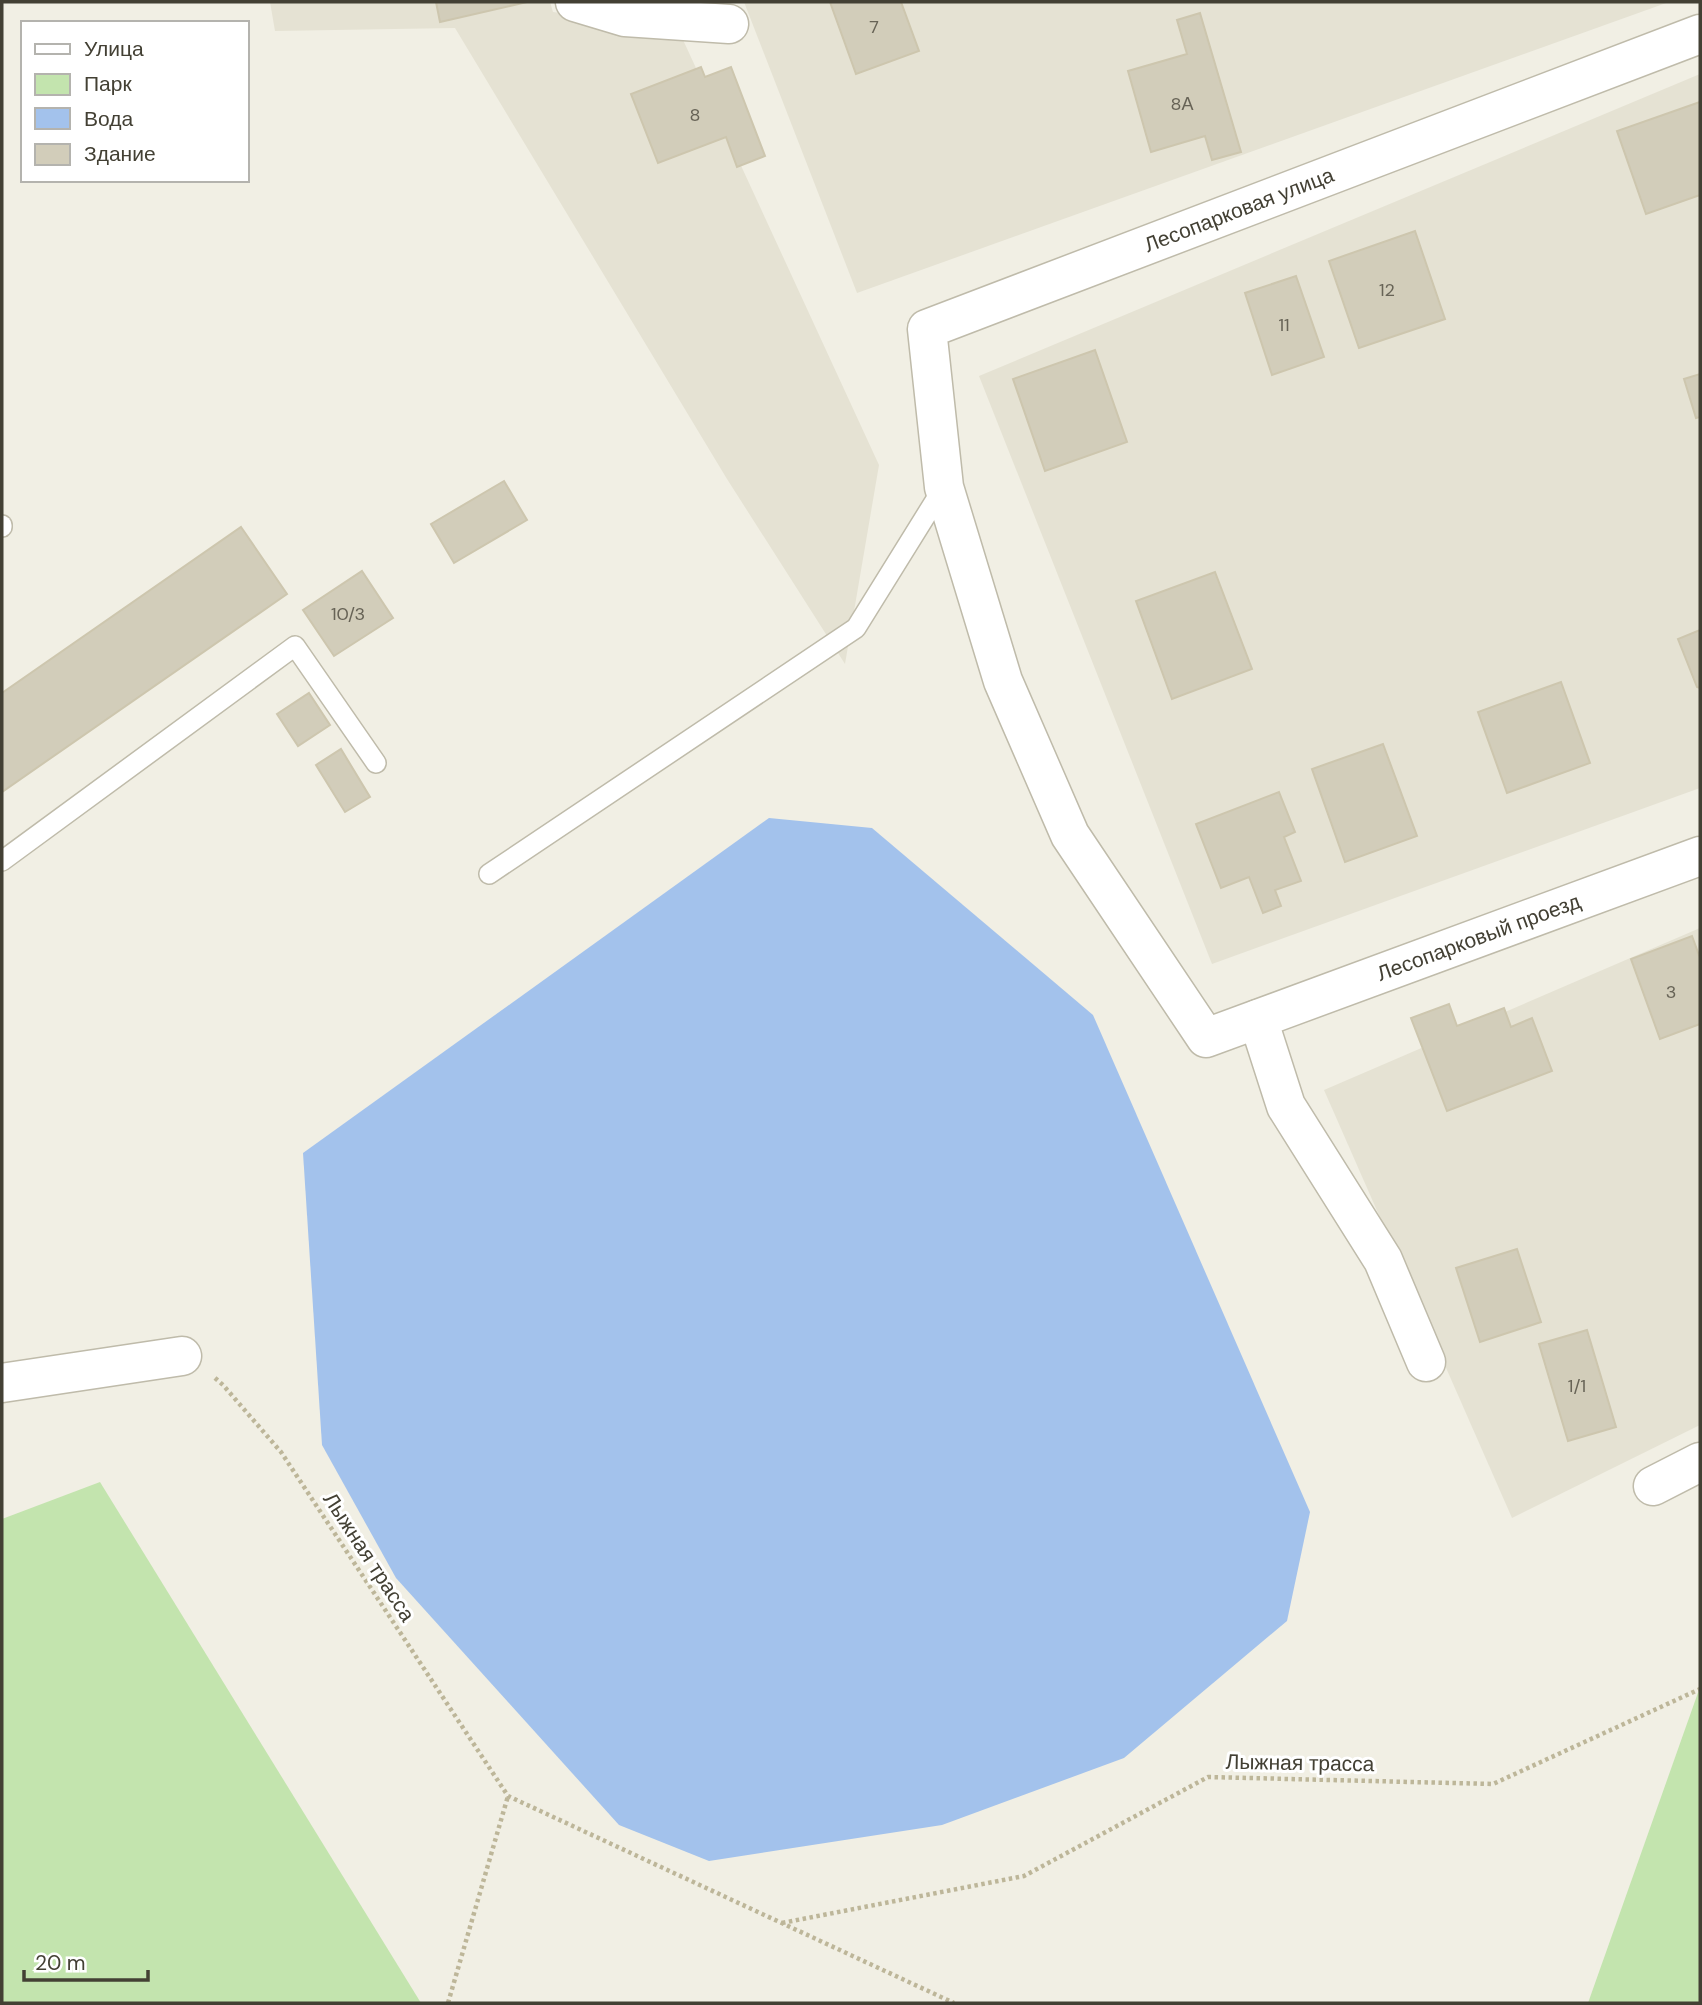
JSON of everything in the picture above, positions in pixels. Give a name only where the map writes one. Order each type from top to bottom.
[{"type":"street","points":[[575,2],[625,17],[729,24]]},
{"type":"street","name":"Лесопарковая улица","points":[[944,487],[927,329],[1700,34]]},
{"type":"street","name":"Лесопарковый проезд","points":[[944,487],[1003,681],[1070,835],[1206,1038],[1700,856]]},
{"type":"street","points":[[1258,1019],[1286,1106],[1383,1260],[1426,1362]]},
{"type":"street","points":[[2,1382],[182,1356]]},
{"type":"street","points":[[1653,1486],[1700,1462]]},
{"type":"lane","points":[[489,874],[856,628],[944,487]]},
{"type":"lane","points":[[2,861],[295,646],[376,763]]},
{"type":"path","name":"Лыжная трасса","points":[[182,1356],[223,1385],[281,1452],[508,1796]]},
{"type":"path","name":"Лыжная трасса","points":[[781,1923],[1024,1876],[1208,1777],[1493,1784],[1700,1689]]},
{"type":"path","points":[[448,2003],[508,1796],[954,2003]]},
{"type":"shaded area","points":[[270,2],[550,2],[553,12],[678,29],[879,465],[845,664],[727,479],[455,28],[275,31]]},
{"type":"shaded area","points":[[744,2],[1669,2],[857,293]]},
{"type":"shaded area","points":[[1700,74],[1700,788],[1212,964],[979,376]]},
{"type":"shaded area","points":[[1700,928],[1700,1425],[1512,1518],[1324,1090]]},
{"type":"green space","points":[[100,1482],[421,2003],[2,2003],[2,1519]]},
{"type":"green space","points":[[1700,1687],[1700,2003],[1588,2003]]},
{"type":"water","points":[[769,818],[872,828],[1093,1015],[1310,1512],[1287,1621],[1124,1758],[942,1825],[709,1861],[619,1825],[396,1578],[322,1445],[303,1153]]},
{"type":"building","points":[[436,2],[527,2],[440,22]]},
{"type":"building","points":[[830,2],[901,2],[919,51],[856,74]]},
{"type":"building","points":[[1200,13],[1241,152],[1212,160],[1205,136],[1151,152],[1128,71],[1187,54],[1177,20]]},
{"type":"building","points":[[701,67],[705,77],[731,67],[765,156],[737,167],[726,137],[658,163],[631,94]]},
{"type":"building","points":[[1700,102],[1700,195],[1646,214],[1617,131]]},
{"type":"building","points":[[1415,231],[1445,319],[1359,348],[1329,261]]},
{"type":"building","points":[[1296,276],[1324,357],[1272,375],[1245,293]]},
{"type":"building","points":[[1095,350],[1127,442],[1045,471],[1013,379]]},
{"type":"building","points":[[1700,374],[1700,417],[1696,418],[1684,379]]},
{"type":"building","points":[[504,481],[527,520],[454,563],[431,524]]},
{"type":"building","points":[[241,527],[287,594],[2,792],[2,693]]},
{"type":"building","points":[[362,571],[393,618],[334,656],[303,610]]},
{"type":"building","points":[[1215,572],[1252,669],[1172,699],[1136,601]]},
{"type":"building","points":[[1700,630],[1700,688],[1697,687],[1678,639]]},
{"type":"building","points":[[1561,682],[1590,763],[1507,793],[1478,712]]},
{"type":"building","points":[[309,693],[330,725],[298,746],[277,714]]},
{"type":"building","points":[[1383,744],[1417,836],[1345,862],[1312,769]]},
{"type":"building","points":[[341,749],[370,797],[345,812],[316,765]]},
{"type":"building","points":[[1279,792],[1295,832],[1284,837],[1301,881],[1275,890],[1281,906],[1263,913],[1249,877],[1221,888],[1196,824]]},
{"type":"building","points":[[1692,936],[1700,958],[1700,1024],[1660,1039],[1631,959]]},
{"type":"building","points":[[1449,1004],[1457,1026],[1504,1008],[1511,1027],[1532,1018],[1552,1071],[1447,1111],[1411,1018]]},
{"type":"building","points":[[1517,1249],[1541,1322],[1480,1342],[1456,1268]]},
{"type":"building","points":[[1587,1330],[1616,1427],[1568,1441],[1539,1344]]}]
